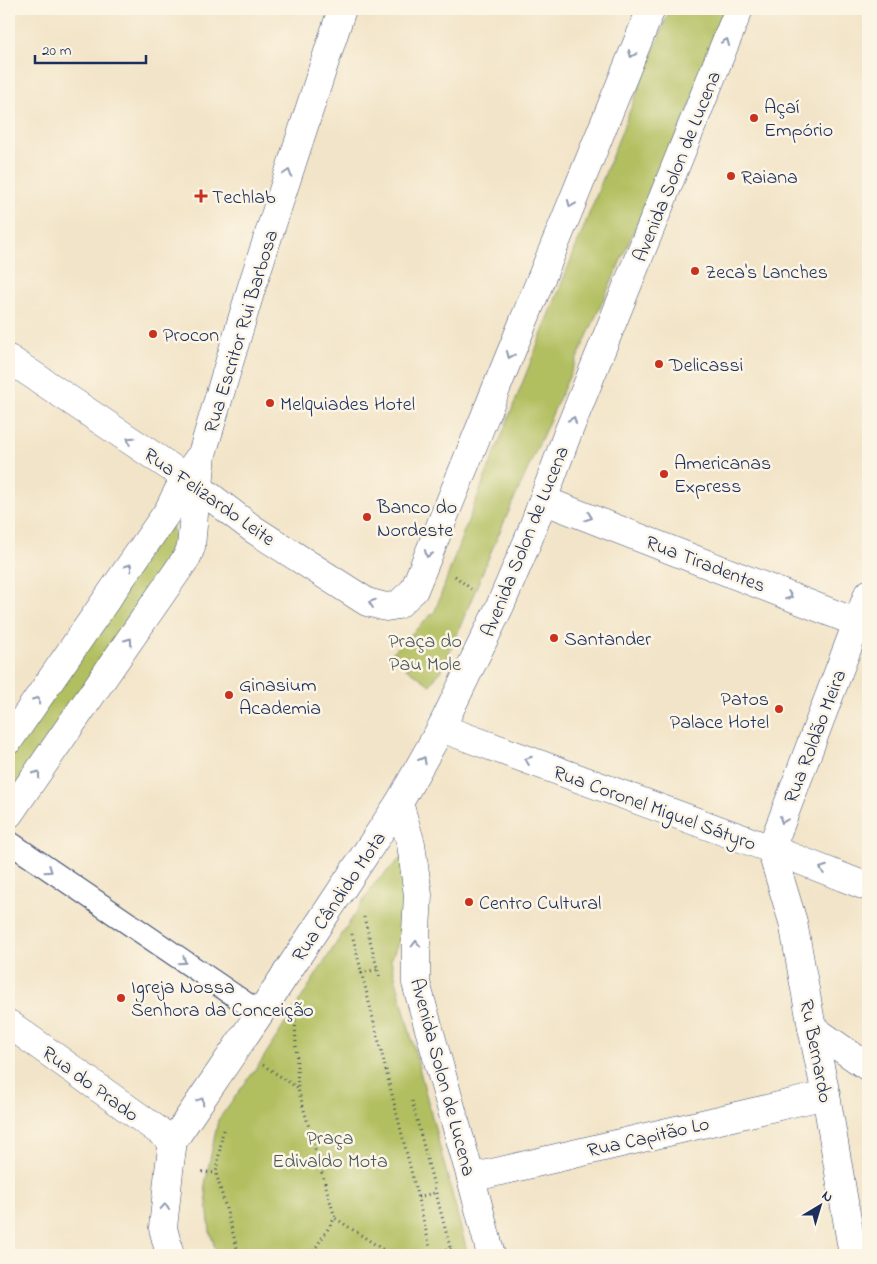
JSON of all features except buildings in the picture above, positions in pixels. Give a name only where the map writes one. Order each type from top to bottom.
[{"type":"street","name":"Rua Escritor Rui Barbosa","points":[[9,740],[168,511],[192,482],[252,286],[342,9]]},
{"type":"street","points":[[431,547],[651,9]]},
{"type":"street","name":"Avenida Solon de Lucena","points":[[490,1255],[471,1178],[416,983],[418,895],[411,844],[399,803],[441,728],[500,606],[530,538],[567,435],[739,9]]},
{"type":"street","name":"Rua Felizardo Leite","points":[[9,359],[192,482],[253,529],[367,602],[386,607],[398,605],[414,590],[431,547]]},
{"type":"street","name":"Rua Escritor Rui Barbosa","points":[[9,814],[187,557],[194,514],[192,482]]},
{"type":"street","name":"Rua Tiradentes","points":[[543,500],[863,625]]},
{"type":"street","name":"Rua Roldão Meira","points":[[771,849],[863,625],[868,594]]},
{"type":"street","name":"Rua Coronel Miguel Sátyro","points":[[441,728],[771,849],[868,887]]},
{"type":"street","name":"Rua Cândido Mota","points":[[170,1255],[164,1228],[173,1141],[399,803]]},
{"type":"street","name":"Ru Bernardo","points":[[771,849],[793,922],[826,1095],[853,1255]]},
{"type":"street","name":"Rua do Prado","points":[[9,1024],[173,1141]]},
{"type":"street","points":[[812,1028],[868,1067]]},
{"type":"street","name":"Rua Capitão Lo","points":[[471,1178],[826,1095]]},
{"type":"lane","points":[[9,842],[266,1004]]},
{"type":"path","points":[[431,547],[449,572],[475,592],[500,606]]},
{"type":"path","points":[[350,926],[432,1254]]},
{"type":"path","points":[[266,1004],[294,1010],[298,1089],[334,1218],[391,1255]]},
{"type":"path","points":[[260,1063],[298,1089]]},
{"type":"path","points":[[224,1125],[216,1172],[239,1255]]},
{"type":"path","points":[[418,1197],[436,1193]]},
{"type":"path","points":[[310,1255],[334,1218]]},
{"type":"path","points":[[426,1255],[450,1249]]},
{"type":"green space","name":"Praça do Pau Mole","points":[[670,9],[733,9],[493,547],[443,668],[430,685],[389,656],[435,611],[462,536]]},
{"type":"green space","points":[[171,521],[180,561],[9,801],[9,753]]},
{"type":"green space","name":"Praça Edivaldo Mota","points":[[404,855],[413,907],[391,960],[468,1255],[217,1255],[210,1232],[205,1184],[218,1120],[260,1063],[374,884]]},
{"type":"place","name":"Açaí Empório","points":[[754,118]]},
{"type":"place","name":"Raiana","points":[[731,176]]},
{"type":"place","name":"Techlab","points":[[201,196]]},
{"type":"place","name":"Zeca's Lanches","points":[[695,271]]},
{"type":"place","name":"Procon","points":[[153,334]]},
{"type":"place","name":"Delicassi","points":[[659,364]]},
{"type":"place","name":"Melquiades Hotel","points":[[270,403]]},
{"type":"place","name":"Americanas Express","points":[[664,474]]},
{"type":"place","name":"Banco do Nordeste","points":[[367,517]]},
{"type":"place","name":"Santander","points":[[554,638]]},
{"type":"place","name":"Ginasium Academia","points":[[229,695]]},
{"type":"place","name":"Patos Palace Hotel","points":[[779,709]]},
{"type":"place","name":"Centro Cultural","points":[[469,902]]},
{"type":"place","name":"Igreja Nossa Senhora da Conceição","points":[[121,998]]}]
